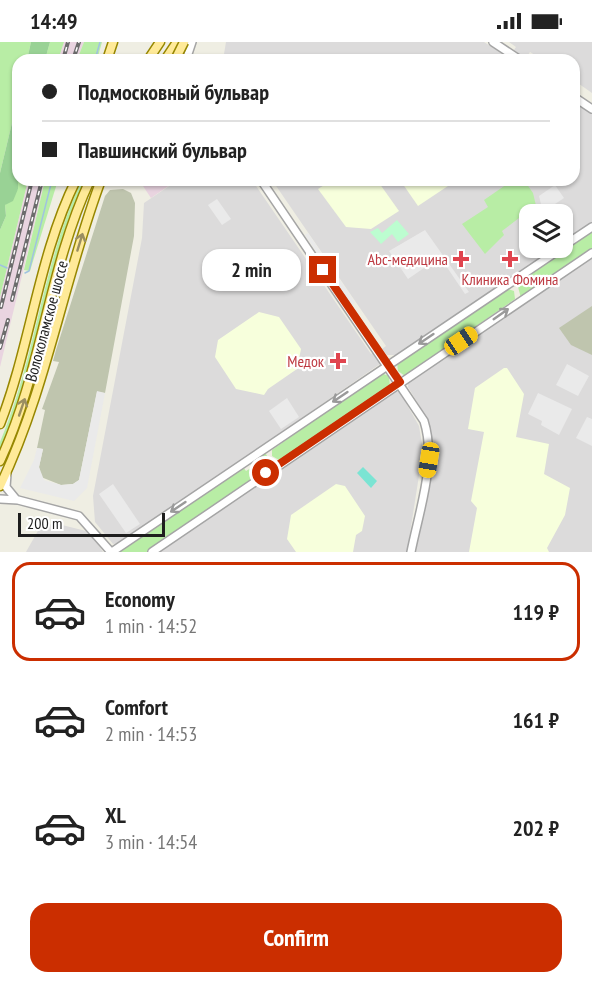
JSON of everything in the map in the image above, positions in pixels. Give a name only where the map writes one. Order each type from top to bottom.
[{"type":"main road","points":[[57,224],[67,186]]},
{"type":"main road","name":"Волоколамское шоссе","points":[[0,424],[19,366],[57,224],[73,186]]},
{"type":"main road","name":"Волоколамское шоссе","points":[[0,461],[30,382],[76,213],[87,186]]},
{"type":"main road","points":[[0,486],[26,429],[78,247],[99,186]]},
{"type":"main road","points":[[48,358],[55,285]]},
{"type":"street","points":[[493,42],[511,54]]},
{"type":"street","points":[[173,54],[187,44]]},
{"type":"street","points":[[265,186],[400,382],[424,421],[429,445],[427,473],[411,552]]},
{"type":"street","points":[[573,240],[592,227]]},
{"type":"street","points":[[152,552],[592,253]]},
{"type":"street","points":[[0,500],[18,500],[74,514],[86,520],[111,552],[546,258]]},
{"type":"street","points":[[7,471],[6,487],[18,500]]},
{"type":"shaded area","points":[[64,42],[84,42],[79,54],[60,54]]},
{"type":"shaded area","points":[[226,42],[484,42],[503,54],[224,54]]},
{"type":"shaded area","points":[[509,42],[592,42],[592,93],[580,85],[580,54],[533,54],[530,52],[520,54],[514,50],[516,47]]},
{"type":"shaded area","points":[[580,105],[592,113],[592,223],[573,236],[573,204],[519,204],[519,258],[540,258],[397,355],[387,355],[382,349],[386,346],[276,186],[580,186]]},
{"type":"shaded area","points":[[27,186],[44,186],[0,367],[0,297]]},
{"type":"shaded area","points":[[143,186],[168,186],[151,198]]},
{"type":"shaded area","points":[[169,186],[256,186],[371,354],[375,352],[380,364],[121,543],[113,544],[95,522],[93,496],[142,238],[144,203]]},
{"type":"shaded area","points":[[323,186],[381,186],[399,211],[371,229],[346,227],[318,189]]},
{"type":"shaded area","points":[[404,186],[448,186],[418,206]]},
{"type":"shaded area","points":[[554,186],[564,198],[555,204],[541,204],[539,196]]},
{"type":"shaded area","points":[[123,189],[131,193],[135,203],[134,236],[105,393],[97,392],[79,480],[73,484],[61,485],[41,477],[39,467],[43,449],[37,448],[45,410],[42,409],[59,362],[53,361],[56,350],[105,196],[110,190]]},
{"type":"shaded area","points":[[217,199],[231,219],[222,225],[208,205]]},
{"type":"shaded area","points":[[425,230],[469,292],[465,294],[440,257],[408,279],[389,251]]},
{"type":"shaded area","points":[[308,233],[355,302],[352,305],[305,235]]},
{"type":"shaded area","points":[[592,258],[592,552],[416,552],[434,448],[429,422],[408,387],[408,382]]},
{"type":"shaded area","points":[[219,259],[225,268],[207,277],[204,269]]},
{"type":"shaded area","points":[[592,306],[592,355],[571,345],[559,328]]},
{"type":"shaded area","points":[[259,312],[279,317],[301,349],[297,369],[268,389],[264,395],[236,389],[215,357],[218,340]]},
{"type":"shaded area","points":[[567,364],[589,376],[578,396],[556,385]]},
{"type":"shaded area","points":[[507,368],[524,394],[516,437],[549,444],[544,474],[570,488],[565,515],[547,548],[549,552],[469,552],[477,508],[471,501],[484,432],[468,429],[475,388]]},
{"type":"shaded area","points":[[97,391],[105,393],[87,488],[74,501],[20,488],[34,460],[37,448],[43,449],[39,467],[44,480],[61,485],[73,484],[79,480]]},
{"type":"shaded area","points":[[395,391],[400,392],[419,426],[423,450],[407,552],[158,552]]},
{"type":"shaded area","points":[[538,393],[572,409],[559,435],[541,425],[542,421],[528,414]]},
{"type":"shaded area","points":[[287,398],[299,417],[281,429],[269,411]]},
{"type":"shaded area","points":[[587,417],[592,419],[592,446],[576,438]]},
{"type":"shaded area","points":[[363,467],[377,481],[371,488],[357,473]]},
{"type":"shaded area","points":[[113,484],[140,524],[126,533],[99,494]]},
{"type":"shaded area","points":[[336,484],[345,486],[365,516],[362,531],[356,535],[353,552],[296,552],[287,539],[291,515]]},
{"type":"shaded area","points":[[54,523],[90,532],[103,552],[26,552],[39,529]]},
{"type":"green space","points":[[0,42],[31,42],[28,54],[12,54],[12,123],[0,173]]},
{"type":"green space","points":[[31,42],[50,42],[47,54],[28,54]]},
{"type":"green space","points":[[50,42],[64,42],[60,54],[47,54]]},
{"type":"green space","points":[[84,42],[102,42],[99,54],[79,54]]},
{"type":"green space","points":[[12,123],[12,186],[18,186],[18,189],[13,201],[5,205],[6,216],[0,230],[0,173]]},
{"type":"green space","points":[[18,186],[27,186],[0,297],[0,230],[6,216],[5,205]]},
{"type":"green space","points":[[44,186],[56,186],[30,271],[24,270]]},
{"type":"green space","points":[[79,186],[82,186],[60,246],[13,417],[0,450],[0,442],[22,377],[57,244]]},
{"type":"green space","points":[[504,186],[528,186],[536,204],[519,204],[519,218],[502,231],[504,235],[485,254],[462,224],[488,207],[484,200]]},
{"type":"green space","points":[[397,220],[409,234],[398,242],[392,234],[381,244],[370,232],[378,228],[382,233]]},
{"type":"green space","points":[[592,230],[592,250],[521,298],[518,287],[511,285],[551,258],[573,258],[573,243]]},
{"type":"green space","points":[[508,289],[514,291],[515,299],[405,376],[398,371],[397,363]]},
{"type":"green space","points":[[381,373],[389,376],[390,387],[279,460],[272,456],[272,450]]},
{"type":"green space","points":[[265,452],[272,466],[147,552],[119,552],[243,467],[246,471],[257,464],[254,459]]},
{"type":"waterway","points":[[97,54],[100,42]]},
{"type":"waterway","points":[[25,273],[29,271],[50,186]]},
{"type":"waterway","points":[[0,265],[7,268]]},
{"type":"railway","points":[[65,54],[68,42]]},
{"type":"railway","points":[[75,54],[79,42]]},
{"type":"railway","points":[[1,307],[31,186]]},
{"type":"railway","points":[[12,300],[40,186]]},
{"type":"railway","points":[[0,348],[8,320]]},
{"type":"place","name":"Abc-медицина","points":[[461,259]]},
{"type":"place","name":"Клиника Фомина","points":[[510,259]]},
{"type":"place","name":"Медок","points":[[338,361]]},
{"type":"route","points":[[266,473],[400,382],[323,270]]}]
